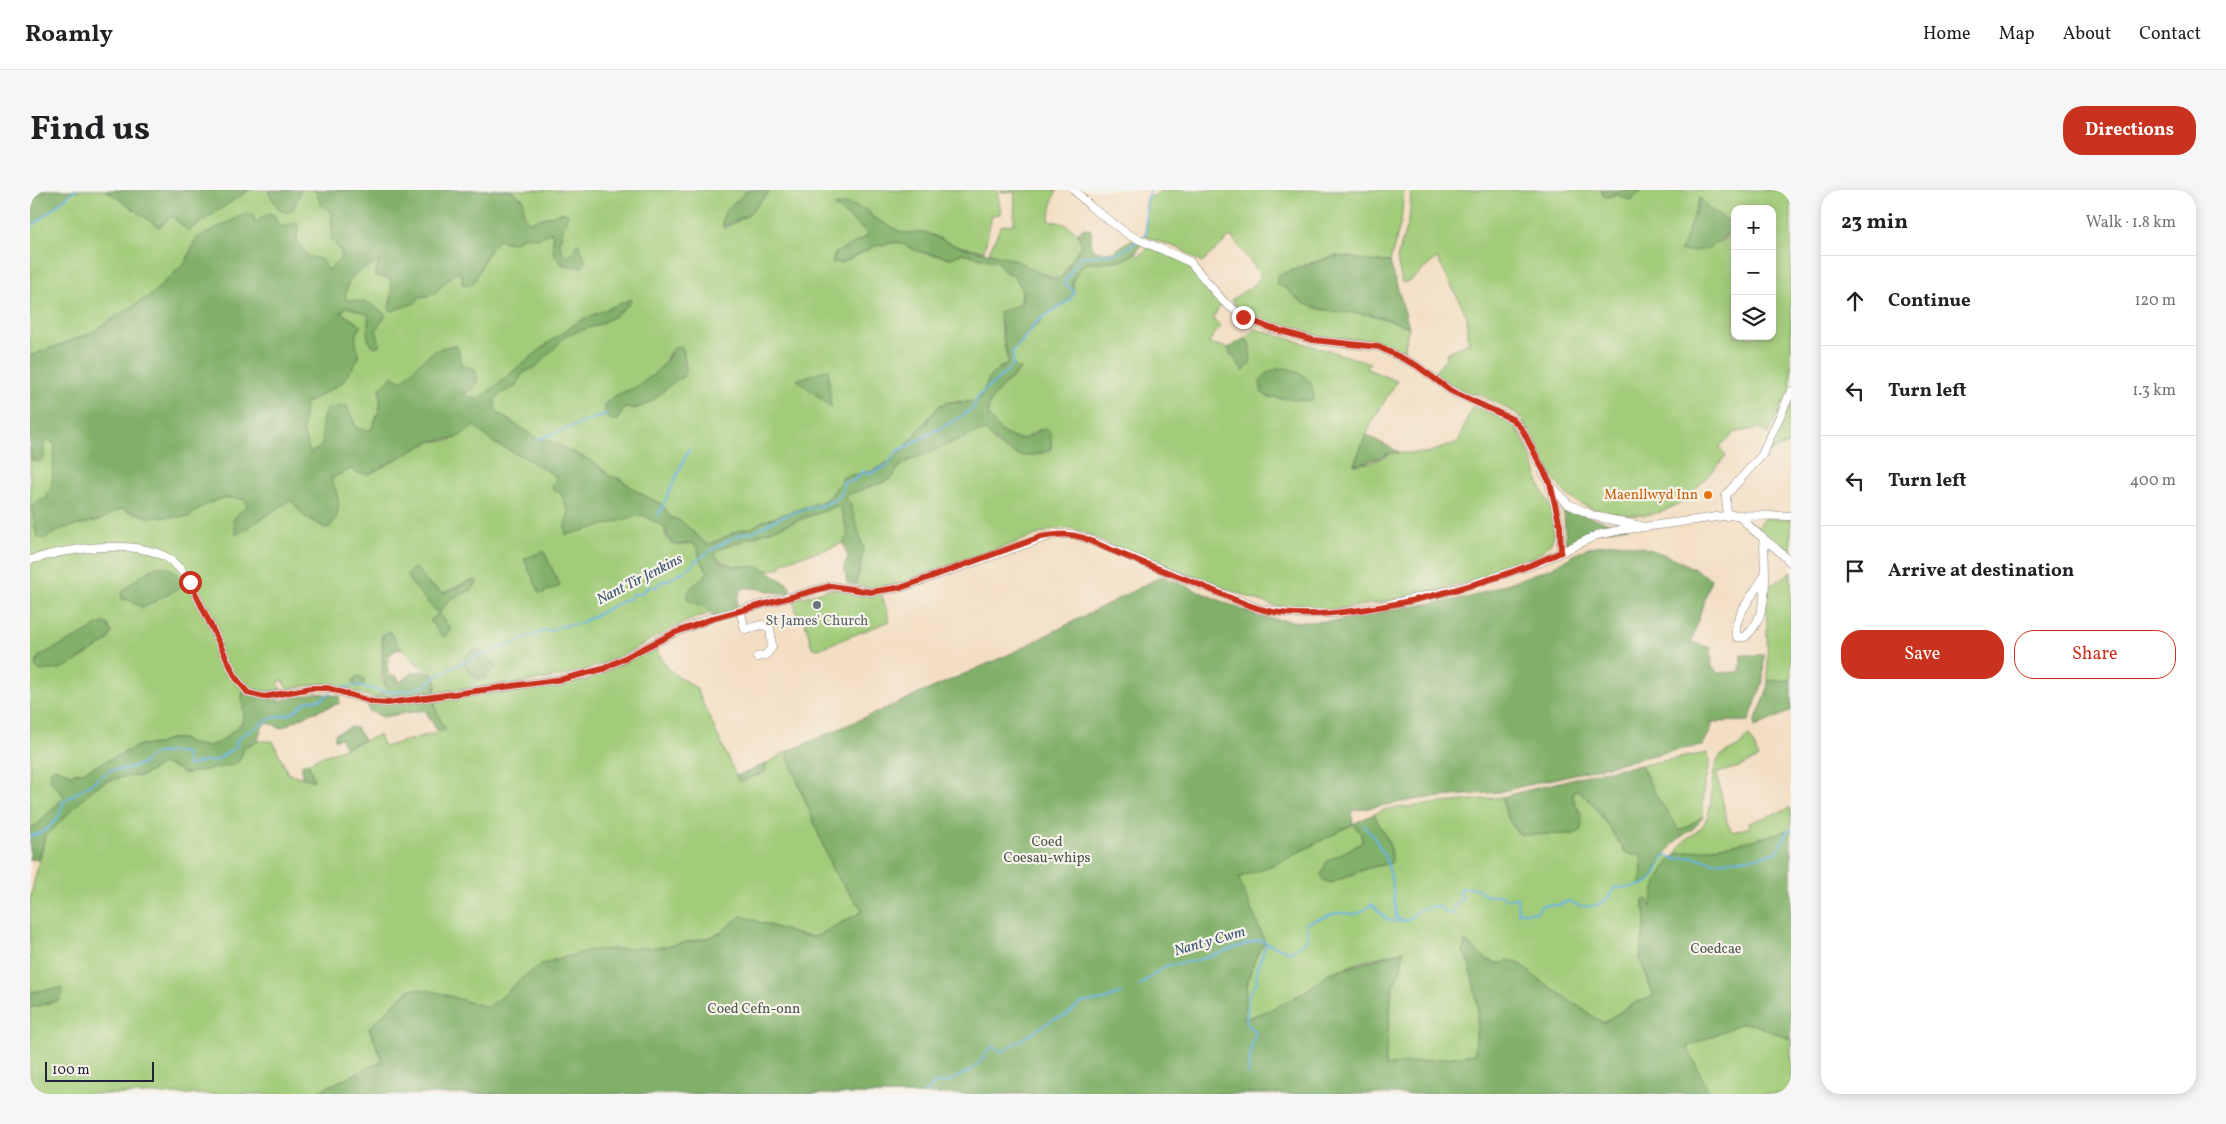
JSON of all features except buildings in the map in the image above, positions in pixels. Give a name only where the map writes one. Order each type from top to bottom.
[{"type":"street","points":[[1074,190],[1091,207],[1130,235],[1190,262],[1223,301],[1243,317],[1270,328],[1313,340],[1379,347],[1416,365],[1451,391],[1512,419],[1522,429],[1550,483],[1568,504],[1594,516],[1647,527]]},
{"type":"street","points":[[1727,516],[1726,496],[1762,455],[1791,392]]},
{"type":"street","points":[[1550,483],[1560,526],[1561,552]]},
{"type":"street","points":[[30,560],[91,547],[138,549],[165,557],[182,570],[190,582],[241,687],[248,693],[264,697],[311,688],[328,688],[373,702],[388,703],[563,679],[603,669],[687,627],[740,610],[831,586],[871,592],[903,587],[1041,537],[1055,534],[1072,534],[1084,538],[1260,609],[1295,614],[1337,612],[1419,598],[1532,565],[1596,535],[1727,516],[1769,514],[1791,516]]},
{"type":"street","points":[[1740,516],[1747,526],[1791,563]]},
{"type":"street","points":[[1764,540],[1764,578],[1763,612],[1755,628],[1745,637],[1737,637],[1735,632],[1740,617],[1764,578]]},
{"type":"street","points":[[740,610],[745,629],[762,625],[770,628],[772,647],[766,655],[757,657]]},
{"type":"green space","points":[[30,190],[47,190],[30,202]]},
{"type":"green space","points":[[47,190],[75,190],[30,228],[30,202]]},
{"type":"green space","points":[[75,190],[106,190],[159,227],[171,216],[139,190],[763,190],[723,227],[725,228],[748,215],[771,190],[997,190],[1001,214],[992,215],[984,251],[954,245],[932,235],[903,233],[872,217],[857,217],[890,232],[833,262],[842,263],[875,246],[898,242],[920,252],[951,258],[962,253],[998,262],[1005,272],[1017,278],[1022,293],[1016,308],[1000,323],[1008,363],[999,368],[979,399],[973,402],[955,401],[939,406],[896,458],[872,471],[843,477],[831,497],[763,521],[752,528],[740,530],[708,545],[686,525],[670,517],[663,505],[638,492],[620,479],[610,476],[595,463],[550,441],[538,439],[478,400],[418,447],[431,441],[449,441],[474,425],[494,443],[528,459],[557,477],[553,490],[561,493],[569,512],[565,526],[566,534],[643,515],[664,527],[667,539],[678,546],[692,543],[698,548],[700,559],[708,572],[688,595],[688,600],[707,608],[711,613],[683,623],[631,651],[584,670],[542,680],[435,692],[437,681],[401,649],[389,631],[382,635],[382,679],[387,689],[375,698],[324,683],[287,689],[283,680],[278,682],[281,690],[267,691],[255,689],[246,684],[242,702],[244,712],[242,723],[220,742],[209,746],[194,745],[182,739],[169,739],[158,744],[140,745],[83,772],[71,774],[54,768],[51,771],[51,782],[60,790],[64,797],[37,825],[30,828],[30,412],[161,462],[195,240],[186,262],[151,295],[89,334],[30,356],[30,228]],"holes":[[[683,349],[686,368],[684,376],[671,382],[638,408],[625,408],[617,420],[604,406],[607,402],[634,389],[649,378],[659,369],[669,353]],[[291,500],[328,529],[305,517]],[[409,580],[426,582],[443,593],[470,581],[477,582],[472,590],[450,599],[438,614]],[[111,634],[106,642],[71,664],[71,658]]]},
{"type":"green space","points":[[106,190],[249,190],[188,231],[172,216],[159,227]]},
{"type":"green space","points":[[301,190],[293,209],[286,213],[278,208],[268,191]]},
{"type":"green space","points":[[315,190],[510,190],[523,199],[525,218],[529,222],[564,212],[568,214],[559,243],[564,255],[570,256],[578,243],[586,261],[582,267],[563,265],[554,254],[552,232],[538,238],[524,236],[514,243],[498,241],[491,247],[472,285],[462,284],[462,274],[456,272],[433,295],[420,297],[415,303],[392,311],[389,309],[392,291],[390,278],[374,276],[380,261],[355,274],[348,283],[345,299],[369,303],[386,315],[376,330],[380,344],[376,347],[369,342],[367,329],[369,315],[347,307],[341,312],[361,326],[355,337],[359,358],[342,383],[305,404],[303,431],[310,453],[322,444],[322,422],[327,408],[347,406],[357,429],[371,430],[380,408],[380,388],[393,376],[403,381],[414,368],[441,348],[457,346],[462,366],[475,369],[478,377],[476,386],[464,394],[478,400],[552,340],[581,320],[631,299],[629,304],[615,316],[598,325],[567,335],[537,366],[523,373],[515,387],[500,394],[495,400],[495,407],[499,414],[538,439],[550,441],[595,463],[610,476],[620,479],[638,492],[663,505],[670,517],[686,525],[708,545],[740,530],[752,528],[763,521],[821,502],[831,496],[843,477],[872,471],[896,458],[939,406],[947,402],[973,402],[979,399],[991,375],[1008,363],[999,312],[1021,304],[1023,291],[1014,275],[1005,272],[998,262],[962,253],[951,258],[920,252],[898,242],[875,246],[841,263],[832,262],[835,253],[866,237],[868,233],[834,206],[849,204],[869,211],[872,217],[903,233],[925,232],[954,245],[1012,259],[1055,280],[1064,275],[1081,244],[1078,233],[1084,228],[1091,230],[1092,247],[1098,252],[1113,252],[1134,238],[1143,242],[1137,251],[1123,259],[1082,265],[1072,282],[1074,291],[1071,299],[1048,313],[1013,350],[1013,365],[1020,369],[999,390],[990,403],[989,416],[1000,430],[1016,438],[1022,439],[1040,430],[1047,429],[1051,433],[1051,449],[1032,456],[1023,456],[1015,454],[1000,445],[986,431],[977,432],[910,460],[899,467],[892,478],[884,482],[846,495],[846,501],[850,503],[864,550],[855,585],[847,583],[844,565],[848,557],[843,543],[848,536],[841,509],[837,506],[720,549],[715,554],[718,560],[729,565],[762,568],[789,585],[791,592],[779,593],[756,588],[743,588],[737,602],[740,610],[714,617],[707,608],[688,600],[689,591],[708,572],[700,559],[698,548],[692,543],[673,544],[664,527],[643,515],[566,535],[565,526],[569,512],[561,493],[553,490],[552,485],[557,477],[528,459],[494,443],[474,426],[457,438],[431,441],[369,474],[357,473],[351,469],[331,479],[338,499],[338,511],[328,529],[305,517],[291,500],[236,535],[233,519],[247,506],[246,500],[230,498],[208,503],[189,517],[149,517],[121,509],[100,520],[61,529],[44,539],[37,537],[32,508],[36,502],[46,499],[52,484],[55,445],[49,440],[44,442],[44,458],[40,462],[32,460],[30,453],[30,356],[89,334],[151,295],[186,262],[197,238],[247,213],[253,214],[255,223],[269,213],[275,216],[278,225],[283,227],[298,222],[297,242],[308,256],[322,260],[327,271],[339,261],[342,253],[332,240],[332,212],[322,206]]},
{"type":"green space","points":[[748,190],[771,190],[748,215],[723,227],[724,215],[730,206]]},
{"type":"green space","points":[[1001,190],[1057,190],[1053,199],[1049,220],[1065,224],[1074,230],[1081,244],[1060,279],[989,252],[1001,226],[1014,224],[1015,192],[1001,192]]},
{"type":"green space","points":[[1162,190],[1404,190],[1401,221],[1390,262],[1369,262],[1352,257],[1335,256],[1300,266],[1284,286],[1293,295],[1315,306],[1375,316],[1409,327],[1403,354],[1366,339],[1330,339],[1262,322],[1240,311],[1231,300],[1254,285],[1261,276],[1231,236],[1201,263],[1181,249],[1143,236],[1146,234],[1149,196],[1155,196]]},
{"type":"green space","points":[[1411,190],[1601,190],[1603,195],[1608,197],[1616,194],[1631,200],[1642,190],[1791,190],[1791,388],[1768,434],[1759,428],[1734,433],[1719,447],[1726,456],[1678,504],[1659,513],[1644,515],[1628,515],[1597,510],[1570,497],[1561,488],[1550,472],[1522,419],[1514,412],[1479,394],[1469,394],[1434,374],[1446,358],[1446,353],[1469,342],[1467,316],[1437,258],[1411,280],[1402,283],[1397,259],[1410,214]]},
{"type":"green space","points":[[1601,190],[1642,190],[1631,201],[1616,194],[1605,197]]},
{"type":"green space","points":[[1700,198],[1708,208],[1731,223],[1731,232],[1706,249],[1681,251]]},
{"type":"green space","points":[[1148,247],[1183,261],[1195,271],[1221,303],[1213,319],[1220,327],[1208,343],[1228,348],[1231,356],[1251,346],[1245,338],[1256,329],[1370,363],[1367,369],[1397,381],[1373,420],[1354,464],[1370,463],[1392,453],[1428,453],[1458,442],[1472,407],[1506,419],[1515,427],[1524,441],[1554,516],[1555,532],[1552,540],[1538,554],[1512,567],[1477,579],[1397,599],[1327,610],[1305,611],[1268,604],[1115,547],[1070,528],[1054,529],[897,584],[871,588],[855,585],[861,568],[846,495],[892,478],[899,467],[910,460],[977,432],[986,431],[998,446],[1051,449],[1051,441],[1040,429],[1023,439],[1017,439],[998,429],[989,417],[989,405],[992,400],[1019,370],[1013,366],[1013,350],[1072,287],[1076,273],[1082,265],[1117,261],[1131,256],[1138,251],[1136,255],[1139,256]],"holes":[[[1309,380],[1314,397],[1311,401],[1270,397],[1262,393]]]},
{"type":"green space","points":[[1335,256],[1376,262],[1390,262],[1409,327],[1377,316],[1314,308],[1276,284],[1278,275]]},
{"type":"green space","points":[[1245,338],[1251,346],[1250,364],[1243,372],[1228,348]]},
{"type":"green space","points":[[678,346],[683,349],[686,368],[684,376],[672,383],[644,406],[625,408],[617,420],[612,420],[606,416],[605,409],[611,399],[649,378],[664,364],[671,352]]},
{"type":"green space","points":[[1286,368],[1297,372],[1309,381],[1314,397],[1311,401],[1269,397],[1262,393],[1260,381],[1263,377],[1272,371]]},
{"type":"green space","points":[[828,369],[831,407],[797,380]]},
{"type":"green space","points":[[1791,397],[1791,443],[1766,453]]},
{"type":"green space","points":[[1366,435],[1399,452],[1354,465]]},
{"type":"green space","points":[[1559,502],[1592,518],[1628,527],[1593,532],[1566,545],[1564,515]]},
{"type":"green space","points":[[837,506],[841,509],[848,536],[847,540],[832,548],[789,560],[781,564],[781,567],[771,570],[729,565],[715,554],[720,549]]},
{"type":"green space","points":[[1764,518],[1791,519],[1791,556],[1757,527]]},
{"type":"green space","name":"Coed Coesau-whips","points":[[1612,543],[1625,544],[1664,554],[1711,579],[1691,642],[1711,648],[1712,667],[1719,673],[1740,672],[1741,655],[1764,655],[1763,682],[1749,721],[1712,722],[1711,730],[1702,746],[1675,750],[1498,792],[1419,799],[1351,811],[1353,824],[1278,863],[1238,878],[1265,942],[1248,978],[1244,1019],[1288,1001],[1310,988],[1327,974],[1403,951],[1402,966],[1392,989],[1385,1066],[1475,1054],[1478,1006],[1470,966],[1463,951],[1465,941],[1492,962],[1503,964],[1507,960],[1518,962],[1535,977],[1603,1023],[1633,1004],[1654,996],[1640,959],[1646,918],[1643,900],[1647,899],[1651,907],[1659,878],[1671,859],[1677,854],[1744,842],[1791,830],[1791,1039],[1752,1024],[1742,1023],[1687,1047],[1710,1094],[312,1094],[383,1061],[369,1028],[410,989],[439,993],[487,1007],[501,998],[521,979],[542,964],[591,950],[664,947],[710,937],[720,933],[741,916],[799,935],[815,937],[863,911],[833,871],[786,752],[1010,654],[1162,576],[1259,617],[1300,622],[1338,621],[1370,613],[1467,598],[1551,568],[1587,548]]},
{"type":"green space","points":[[544,551],[560,586],[540,594],[524,559]]},
{"type":"green space","points":[[157,567],[168,567],[187,584],[143,608],[129,600],[122,599],[122,592],[130,584]]},
{"type":"green space","points":[[413,568],[418,570],[426,582],[443,593],[470,581],[477,581],[472,590],[450,599],[439,614],[452,630],[443,637],[430,621],[438,614],[409,580],[407,574]]},
{"type":"green space","points":[[1791,572],[1791,680],[1768,681],[1766,589]]},
{"type":"green space","points":[[830,589],[881,592],[890,621],[818,649],[812,647],[804,618],[797,615],[794,600]]},
{"type":"green space","points":[[104,623],[108,625],[112,633],[106,642],[71,664],[60,669],[40,671],[35,666],[39,656]]},
{"type":"green space","points":[[389,631],[401,649],[392,652],[388,659],[389,676],[396,675],[400,682],[419,671],[434,675],[436,682],[435,704],[437,713],[446,730],[439,731],[436,729],[425,710],[383,717],[369,711],[368,705],[387,689],[383,670],[382,635]]},
{"type":"green space","points":[[655,648],[669,670],[696,688],[738,780],[760,775],[766,764],[786,752],[833,870],[863,911],[815,937],[799,935],[741,916],[720,933],[710,937],[664,947],[564,957],[542,964],[521,979],[501,998],[487,1007],[439,993],[410,989],[369,1028],[383,1061],[312,1094],[30,1094],[30,1008],[59,1000],[61,988],[30,992],[30,899],[45,837],[94,788],[121,777],[142,776],[163,764],[194,772],[239,761],[245,746],[258,741],[273,741],[288,774],[314,780],[308,762],[379,735],[384,747],[445,730],[436,712],[435,699],[532,689],[587,680]]},
{"type":"green space","points":[[475,649],[488,656],[495,665],[496,669],[485,678],[477,679],[464,665],[465,657]]},
{"type":"green space","points":[[359,676],[365,682],[359,688],[353,682]]},
{"type":"green space","points":[[1791,680],[1791,711],[1755,727],[1754,723],[1766,695],[1768,681]]},
{"type":"green space","points":[[246,684],[254,690],[271,692],[278,701],[316,693],[339,696],[340,703],[307,715],[281,728],[265,723],[261,729],[258,741],[245,746],[239,761],[232,765],[183,774],[176,768],[163,764],[142,776],[121,777],[105,782],[94,788],[45,837],[39,860],[30,859],[30,828],[37,825],[64,797],[60,790],[51,782],[51,771],[54,768],[71,774],[83,772],[140,745],[158,744],[169,739],[182,739],[195,745],[209,746],[220,742],[242,723],[244,712],[242,695]]},
{"type":"green space","points":[[351,727],[356,728],[364,740],[345,747],[341,738],[335,740],[335,734]]},
{"type":"green space","points":[[1749,735],[1759,758],[1717,775],[1727,822],[1732,832],[1750,827],[1749,823],[1791,808],[1791,830],[1744,842],[1677,854],[1683,842],[1698,831],[1705,822],[1710,806],[1716,764],[1720,756],[1741,745]]},
{"type":"green space","points":[[1707,753],[1710,760],[1704,785],[1703,816],[1680,831],[1655,794],[1641,765]]},
{"type":"green space","points":[[308,762],[314,781],[302,777],[302,765]]},
{"type":"green space","points":[[766,764],[765,772],[738,781],[736,776]]},
{"type":"green space","points":[[1641,765],[1655,794],[1680,831],[1703,816],[1693,828],[1673,844],[1658,865],[1653,876],[1644,884],[1639,885],[1642,879],[1641,853],[1635,856],[1626,853],[1594,805],[1579,790],[1573,792],[1573,797],[1581,816],[1582,825],[1580,831],[1574,834],[1523,835],[1514,828],[1506,813],[1502,797],[1602,771]]},
{"type":"green space","points":[[1576,789],[1594,805],[1626,853],[1642,852],[1642,879],[1639,885],[1652,879],[1659,863],[1666,855],[1672,858],[1658,881],[1651,908],[1643,900],[1646,918],[1640,959],[1654,997],[1633,1004],[1603,1023],[1535,977],[1518,962],[1500,963],[1488,960],[1465,941],[1463,951],[1470,966],[1478,1006],[1475,1054],[1385,1066],[1392,989],[1402,966],[1402,951],[1367,960],[1327,974],[1320,981],[1280,1007],[1244,1019],[1248,979],[1255,960],[1265,942],[1237,878],[1278,863],[1353,824],[1361,833],[1362,843],[1337,856],[1331,883],[1368,868],[1391,863],[1392,857],[1387,838],[1374,814],[1387,809],[1502,797],[1506,815],[1517,833],[1523,835],[1582,814],[1573,800],[1573,792]]},
{"type":"green space","points":[[1374,814],[1387,838],[1392,857],[1391,863],[1368,868],[1331,883],[1323,880],[1321,874],[1327,861],[1362,843],[1361,833],[1353,824]]},
{"type":"green space","points":[[61,988],[63,994],[60,1000],[30,1008],[30,992]]},
{"type":"green space","points":[[1742,1023],[1752,1024],[1791,1039],[1791,1094],[1710,1094],[1686,1047]]},
{"type":"waterway","points":[[30,228],[75,190]]},
{"type":"waterway","name":"Nant Tir Jenkins","points":[[1142,237],[1146,234],[1146,199],[1151,190]]},
{"type":"waterway","name":"Nant Tir Jenkins","points":[[339,689],[359,686],[394,692],[426,686],[453,667],[544,630],[551,631],[557,627],[581,623],[624,600],[630,599],[632,594],[641,594],[647,587],[657,587],[659,583],[675,577],[679,572],[683,573],[706,554],[737,536],[753,532],[787,515],[821,506],[832,501],[842,494],[843,482],[853,481],[863,471],[868,474],[887,466],[896,452],[959,418],[973,408],[978,396],[1013,366],[1013,350],[1023,341],[1036,323],[1071,299],[1074,291],[1064,283],[1080,257],[1119,253],[1137,242]]},
{"type":"waterway","points":[[538,439],[606,414]]},
{"type":"waterway","points":[[658,516],[689,449]]},
{"type":"waterway","name":"Nant Tir Jenkins","points":[[30,836],[36,835],[52,825],[62,808],[63,802],[111,770],[123,770],[145,763],[151,755],[157,753],[182,752],[187,754],[188,766],[206,761],[215,761],[237,746],[237,739],[269,719],[291,714],[307,701],[322,699],[330,693]]},
{"type":"waterway","name":"Nant y Cwm","points":[[1364,825],[1380,846],[1385,857],[1389,868],[1396,917],[1405,921]]},
{"type":"waterway","name":"Nant y Cwm","points":[[1139,986],[1165,966],[1198,960],[1259,940],[1290,952],[1308,939],[1306,923],[1337,913],[1358,914],[1372,904],[1387,920],[1397,921],[1409,919],[1419,909],[1438,906],[1448,914],[1454,913],[1453,907],[1463,898],[1458,891],[1463,888],[1476,888],[1487,896],[1501,895],[1505,899],[1517,898],[1518,912],[1537,912],[1542,905],[1558,905],[1569,901],[1582,906],[1595,905],[1606,899],[1614,888],[1635,886],[1649,882],[1666,855],[1676,859],[1693,857],[1714,862],[1758,857],[1777,852],[1787,832],[1791,830]]},
{"type":"waterway","points":[[1248,1074],[1252,1043],[1256,1032],[1246,1024],[1249,994],[1257,982],[1257,968],[1267,943]]},
{"type":"waterway","name":"Nant y Cwm","points":[[924,1094],[935,1083],[948,1082],[975,1068],[992,1046],[1002,1052],[1054,1019],[1066,1016],[1081,1003],[1104,1000],[1122,993]]},
{"type":"place","name":"Maenllwyd Inn","points":[[1708,495]]},
{"type":"place","name":"St James' Church","points":[[817,605]]},
{"type":"route","points":[[190,582],[207,613],[236,678],[241,687],[248,693],[264,697],[311,688],[328,688],[336,689],[365,700],[388,703],[576,677],[603,669],[687,627],[714,618],[831,586],[871,592],[903,587],[1041,537],[1055,534],[1072,534],[1084,538],[1109,550],[1260,609],[1295,614],[1337,612],[1419,598],[1459,588],[1541,562],[1561,552],[1560,526],[1550,483],[1522,429],[1512,419],[1451,391],[1416,365],[1379,347],[1366,344],[1313,340],[1254,323],[1243,317]]},
{"type":"park label","name":"Coedcae","points":[[1716,949]]},
{"type":"park label","name":"Coed Cefn-onn","points":[[754,1009]]}]
